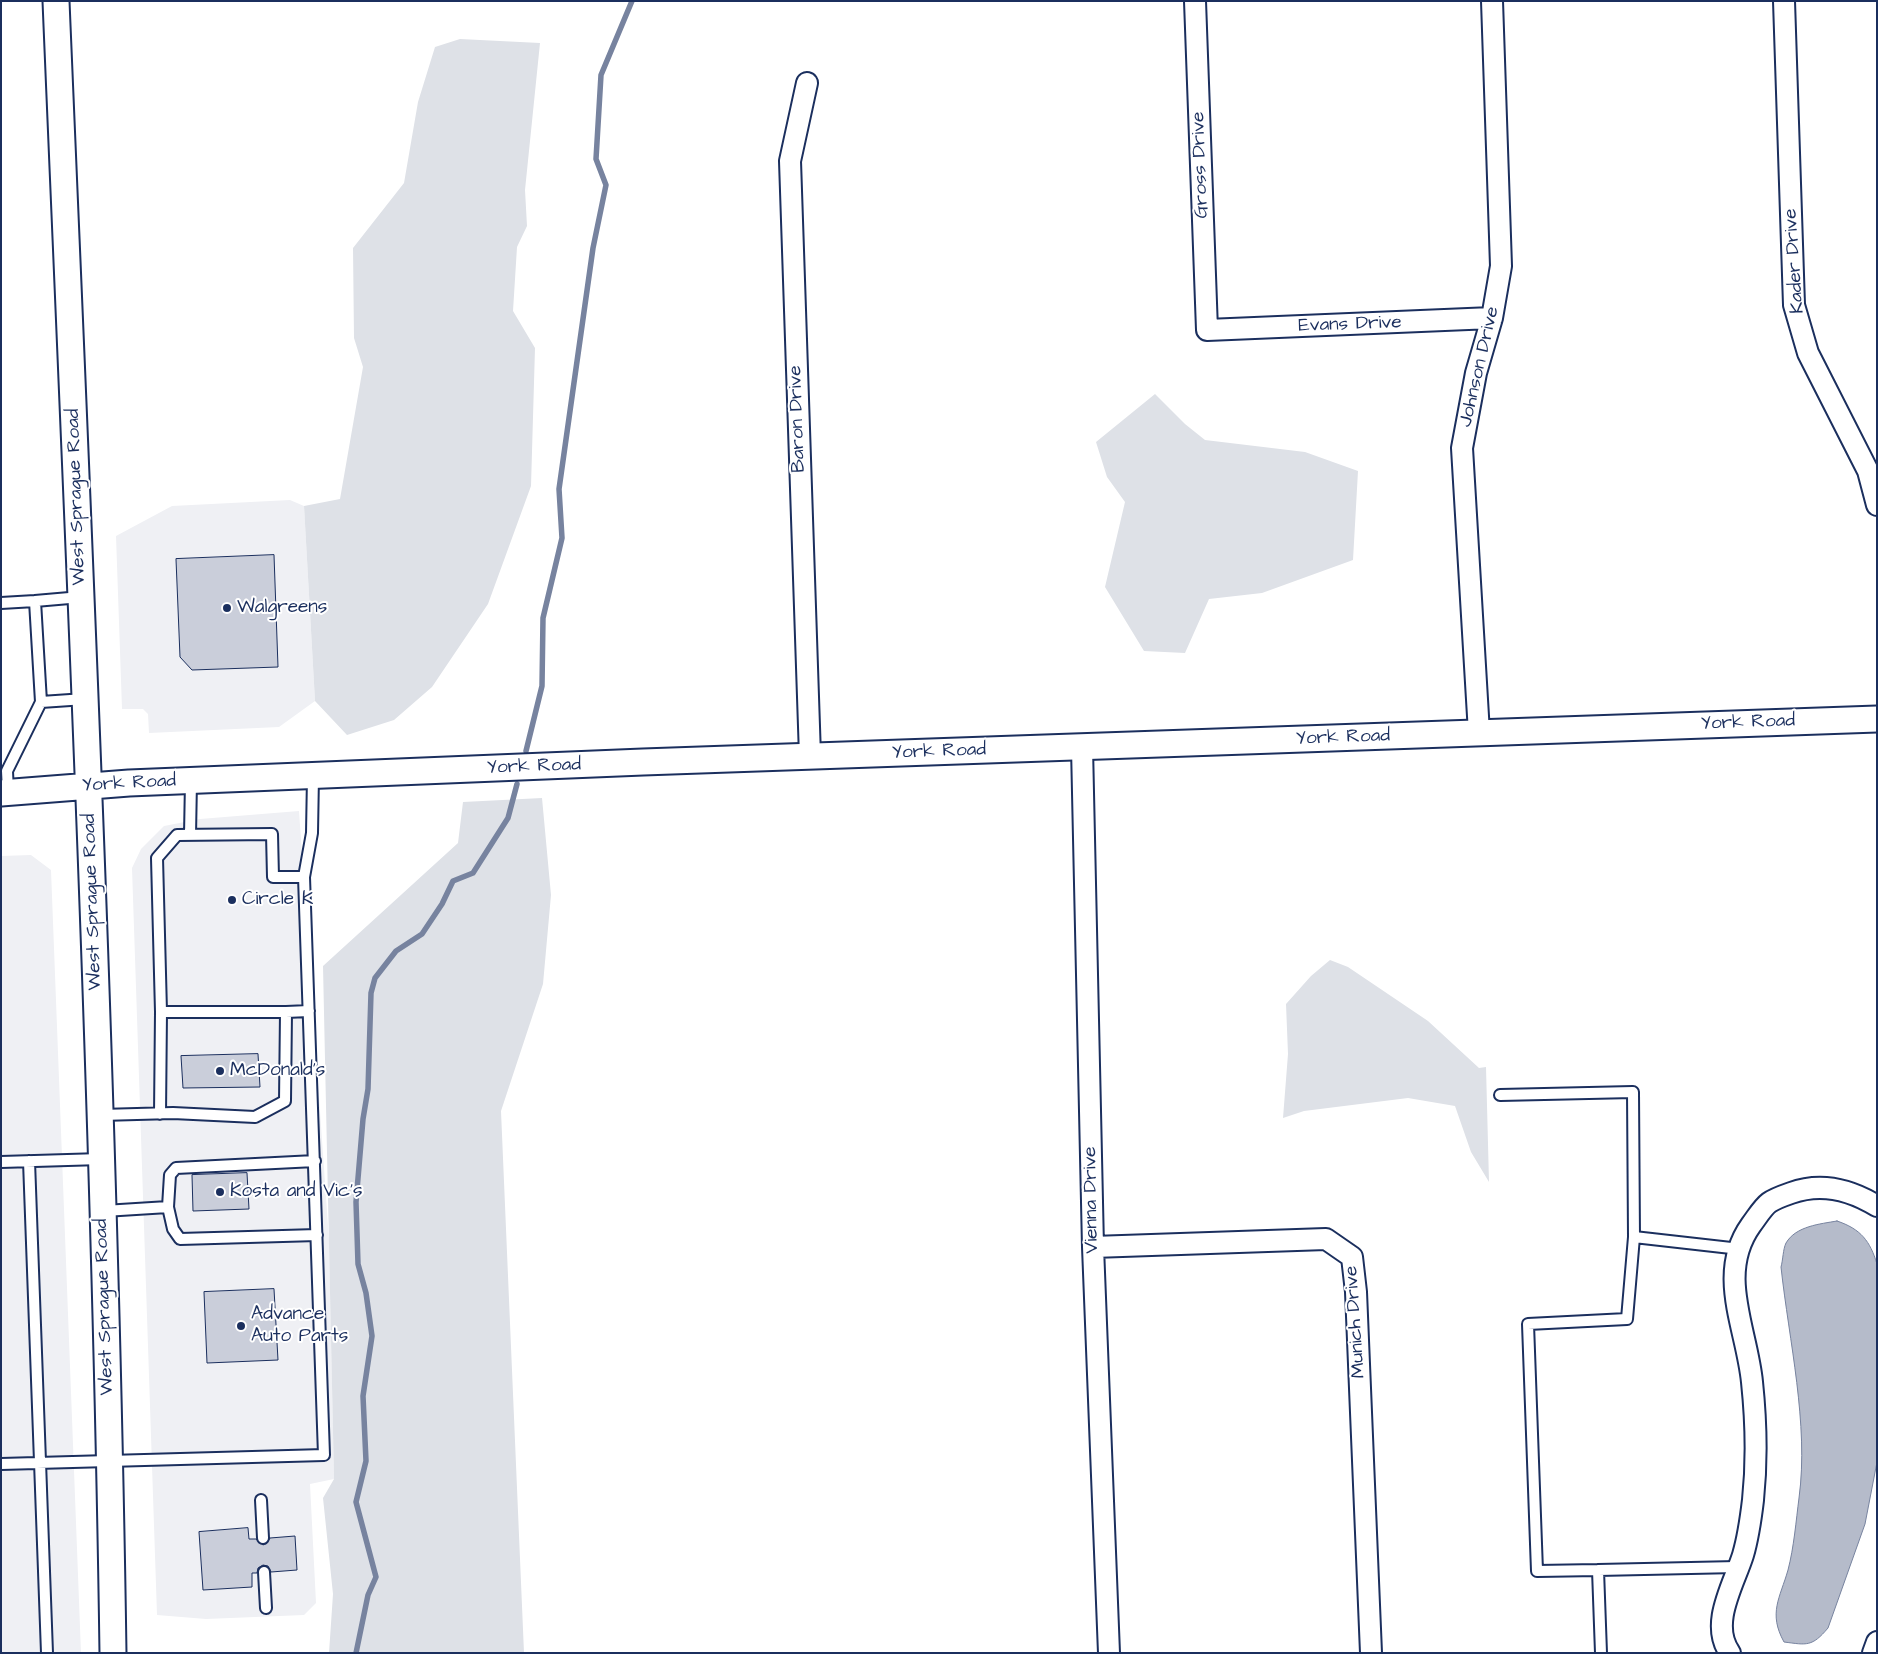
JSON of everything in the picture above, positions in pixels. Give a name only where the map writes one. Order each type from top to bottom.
[{"type":"street","name":"West Sprague Road","points":[[56,1],[90,787],[110,1460],[113,1653]]},
{"type":"street","name":"Gross Drive","points":[[1196,1],[1207,330]]},
{"type":"street","name":"Johnson Drive","points":[[1479,733],[1462,448],[1476,373],[1492,318],[1501,266],[1492,1]]},
{"type":"street","name":"Kader Drive","points":[[1784,1],[1794,305],[1808,353],[1868,471],[1877,505]]},
{"type":"street","name":"Baron Drive","points":[[806,83],[790,161],[810,756]]},
{"type":"street","name":"Evans Drive","points":[[1207,330],[1468,321],[1492,318]]},
{"type":"street","name":"York Road","points":[[5,793],[191,781],[810,756],[1877,719]]},
{"type":"street","name":"Vienna Drive","points":[[1082,747],[1092,1247],[1109,1653]]},
{"type":"street","points":[[1730,1653],[1723,1631],[1724,1608],[1737,1567],[1743,1556],[1753,1499],[1755,1460],[1752,1381],[1739,1321],[1733,1277],[1744,1235],[1768,1201],[1800,1189],[1828,1187],[1859,1195],[1877,1206]]},
{"type":"street","name":"Munich Drive","points":[[1092,1247],[1326,1239],[1352,1257],[1356,1292],[1371,1653]]},
{"type":"street","points":[[1872,1653],[1877,1642]]},
{"type":"lane","points":[[1,602],[81,597]]},
{"type":"lane","points":[[5,793],[7,771],[41,702],[35,601]]},
{"type":"lane","points":[[41,702],[85,699]]},
{"type":"lane","points":[[1,1464],[324,1455],[304,877],[312,833],[313,776]]},
{"type":"lane","points":[[190,835],[191,781]]},
{"type":"lane","points":[[160,1114],[161,1012],[157,858],[177,836],[272,834],[273,877],[304,877]]},
{"type":"lane","points":[[161,1012],[309,1011]]},
{"type":"lane","points":[[100,1115],[173,1114],[255,1117],[285,1100],[286,1012]]},
{"type":"lane","points":[[1500,1095],[1633,1092],[1634,1237],[1627,1319],[1528,1324],[1537,1571],[1737,1567]]},
{"type":"lane","points":[[1,1162],[101,1159]]},
{"type":"lane","points":[[29,1161],[47,1653]]},
{"type":"lane","points":[[315,1161],[176,1168],[170,1175],[168,1207],[173,1229],[180,1239],[317,1235]]},
{"type":"lane","points":[[103,1211],[168,1207]]},
{"type":"lane","points":[[1634,1237],[1740,1249]]},
{"type":"lane","points":[[261,1500],[263,1538]]},
{"type":"lane","points":[[1598,1570],[1601,1653]]},
{"type":"lane","points":[[264,1572],[266,1608]]},
{"type":"shaded area","points":[[460,39],[540,43],[525,190],[527,226],[517,247],[513,311],[535,348],[531,486],[488,604],[432,687],[394,720],[347,735],[315,701],[304,506],[340,499],[363,367],[354,338],[353,248],[404,183],[418,102],[435,47]]},
{"type":"shaded area","points":[[1155,394],[1185,424],[1205,440],[1305,452],[1358,471],[1353,560],[1262,593],[1209,599],[1185,653],[1144,651],[1105,587],[1125,502],[1107,477],[1096,442]]},
{"type":"shaded area","points":[[290,500],[304,506],[315,701],[279,727],[149,733],[148,714],[143,709],[122,709],[116,536],[172,506]]},
{"type":"shaded area","points":[[542,798],[551,895],[543,984],[501,1111],[524,1653],[329,1653],[333,1594],[323,1498],[334,1479],[323,966],[458,843],[463,802]]},
{"type":"shaded area","points":[[299,811],[329,1240],[334,1479],[310,1484],[316,1603],[304,1615],[206,1619],[157,1615],[132,868],[141,849],[164,826],[200,819]]},
{"type":"shaded area","points":[[31,855],[51,870],[81,1653],[1,1653],[1,856]]},
{"type":"shaded area","points":[[1330,960],[1348,967],[1428,1021],[1479,1068],[1486,1067],[1489,1182],[1471,1152],[1455,1106],[1408,1098],[1304,1111],[1283,1118],[1288,1054],[1286,1004],[1311,976]]},
{"type":"water","points":[[1837,1221],[1858,1232],[1868,1242],[1877,1264],[1877,1462],[1865,1524],[1828,1628],[1813,1642],[1798,1644],[1784,1642],[1779,1632],[1776,1614],[1779,1597],[1788,1570],[1795,1534],[1802,1441],[1797,1382],[1781,1267],[1784,1248],[1790,1237],[1802,1229]]},
{"type":"building","name":"Walgreens","points":[[274,555],[278,667],[192,670],[180,657],[176,559]]},
{"type":"building","name":"McDonald's","points":[[258,1054],[260,1087],[183,1088],[181,1056]]},
{"type":"building","name":"Kosta and Vic's","points":[[247,1173],[249,1209],[193,1211],[192,1175]]},
{"type":"building","name":"Advance Auto Parts","points":[[274,1289],[278,1360],[207,1363],[204,1292]]},
{"type":"building","points":[[248,1528],[249,1539],[256,1539],[263,1545],[270,1538],[295,1536],[297,1570],[271,1572],[268,1566],[263,1565],[258,1568],[257,1573],[252,1573],[252,1587],[203,1590],[199,1532]]},
{"type":"waterway","points":[[526,751],[542,686],[543,618],[562,538],[559,489],[593,248],[606,185],[596,159],[601,75],[632,1]]},
{"type":"waterway","points":[[356,1653],[368,1595],[376,1577],[356,1502],[366,1461],[363,1396],[372,1336],[366,1293],[358,1264],[356,1202],[363,1119],[368,1089],[371,993],[375,978],[396,951],[422,934],[442,904],[453,881],[473,873],[508,818],[517,784]]},
{"type":"place","name":"Walgreens","points":[[227,608]]},
{"type":"place","name":"Circle K","points":[[232,900]]},
{"type":"place","name":"McDonald's","points":[[220,1071]]},
{"type":"place","name":"Kosta and Vic's","points":[[220,1192]]},
{"type":"place","name":"Advance Auto Parts","points":[[241,1326]]}]
